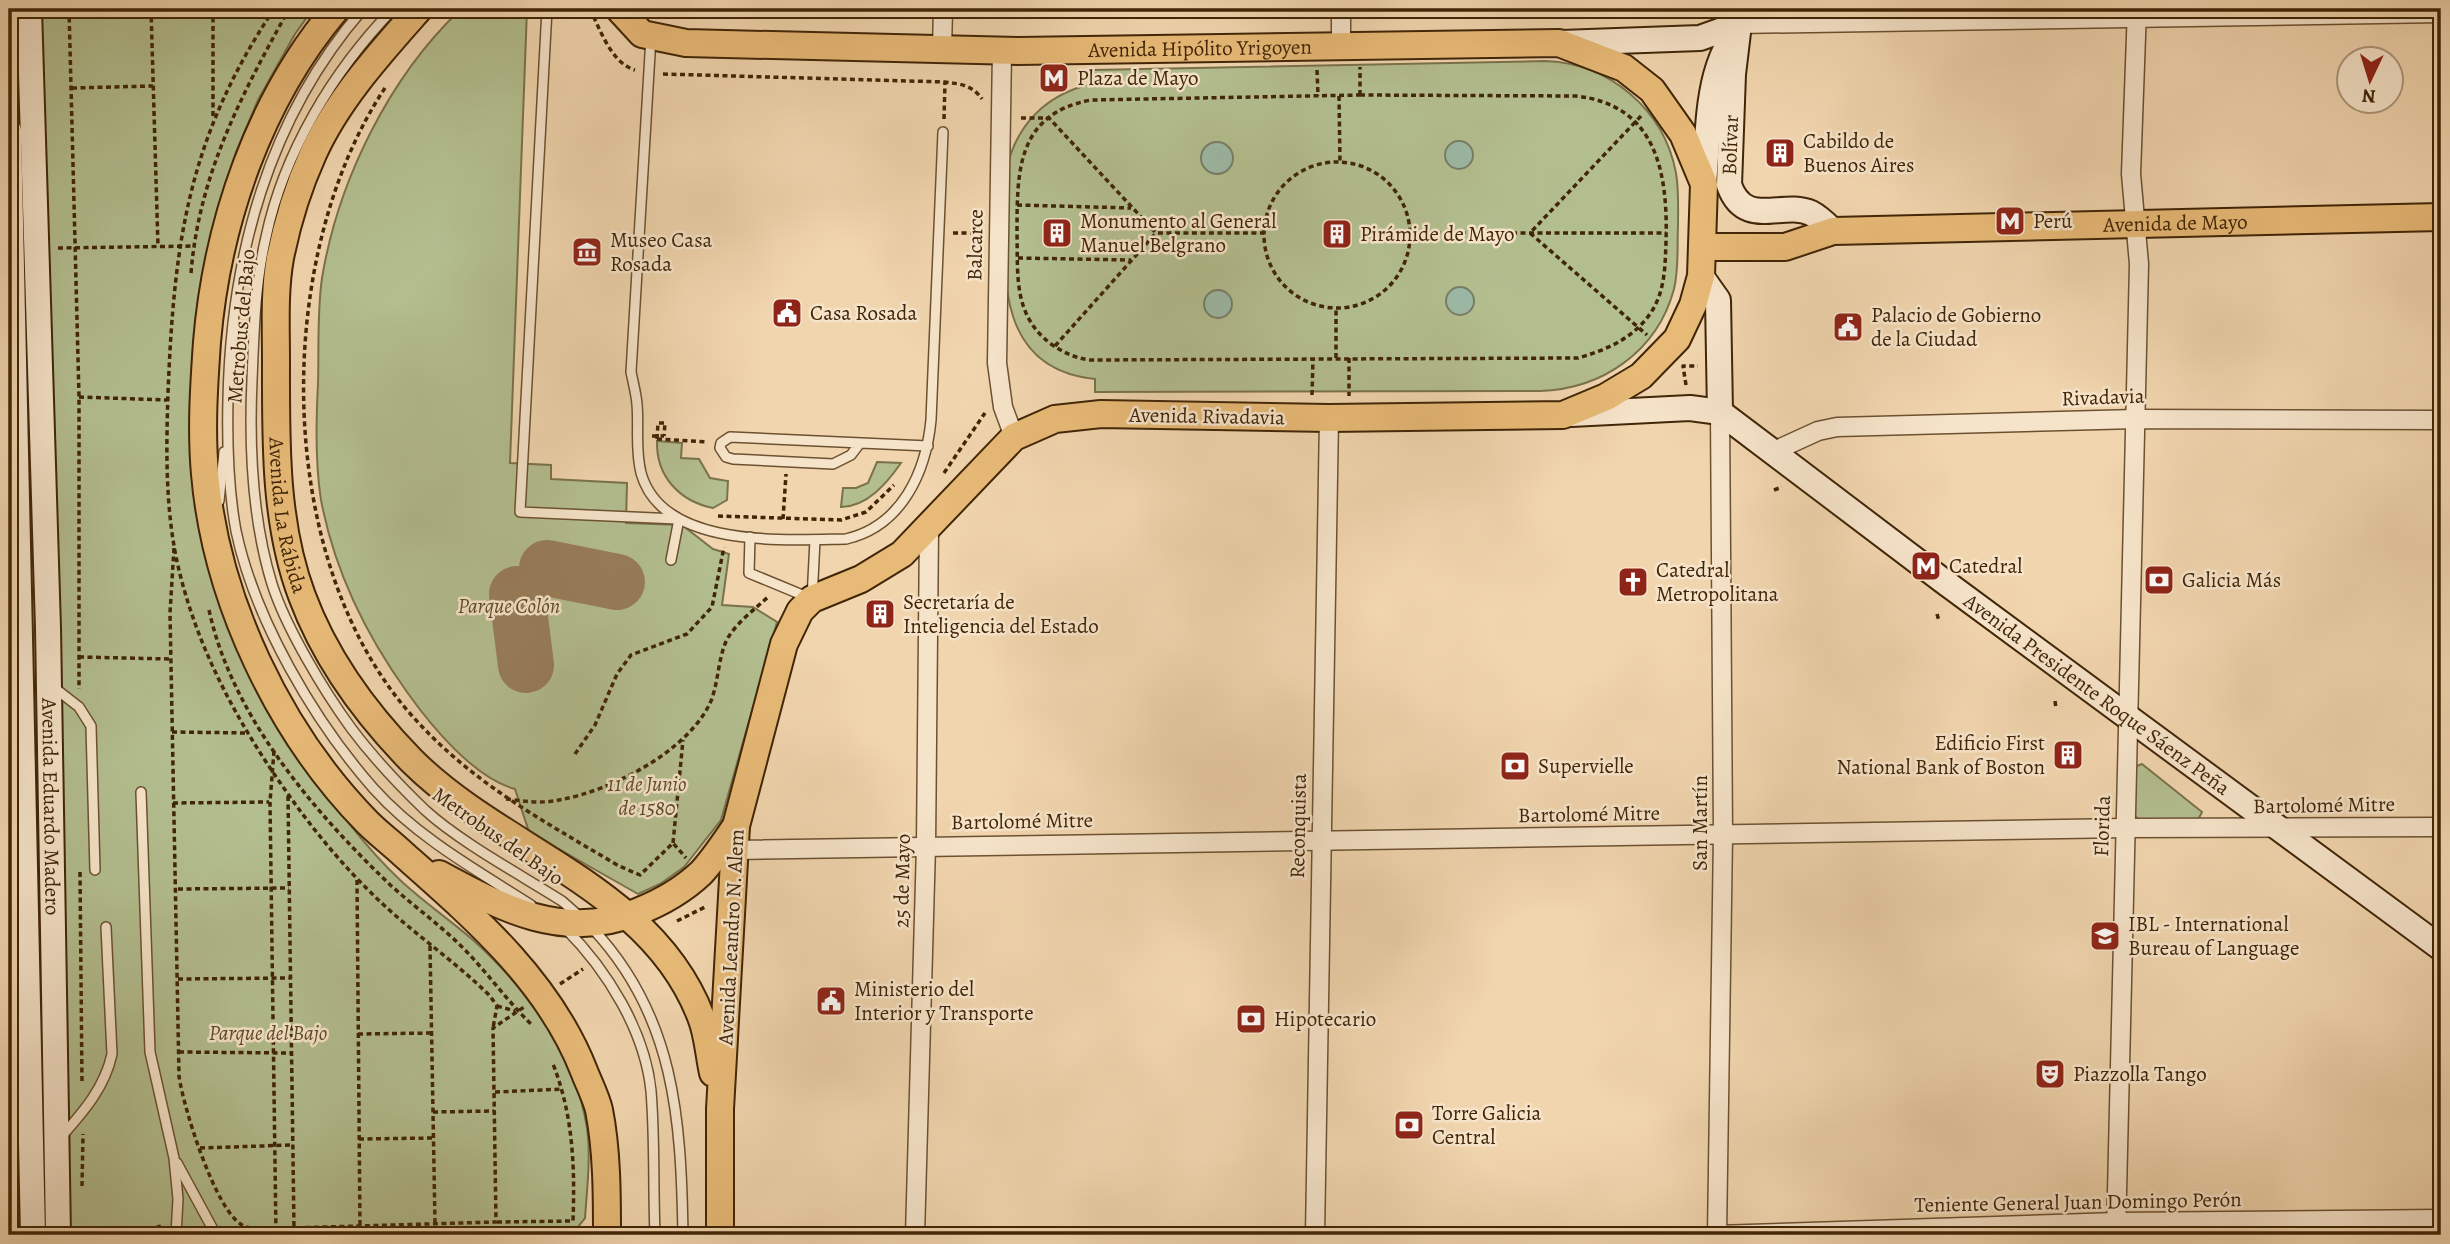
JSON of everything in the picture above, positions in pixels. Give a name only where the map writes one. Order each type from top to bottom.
[{"type":"main road","name":"Avenida Eduardo Madero","points":[[29,9],[49,685],[58,1235]]},
{"type":"main road","points":[[336,9],[305,50],[275,101],[246,166],[221,248],[208,331],[203,394],[205,475],[216,533],[233,605],[278,704],[333,783],[367,822],[502,946],[553,1006],[575,1047],[599,1109],[607,1235]]},
{"type":"main road","name":"Avenida La Rábida","points":[[419,9],[369,69],[314,151],[295,201],[280,260],[276,428],[281,492],[291,558],[302,597],[328,651],[368,712],[399,748],[472,812],[600,893],[628,916]]},
{"type":"main road","name":"Avenida Hipólito Yrigoyen","points":[[623,12],[642,34],[686,43],[1351,56],[1559,43],[1700,38],[1745,14]]},
{"type":"main road","name":"Bolívar","points":[[1563,415],[1606,397],[1654,365],[1677,339],[1685,324],[1701,276],[1704,184],[1715,73],[1745,14]]},
{"type":"main road","name":"Bolívar","points":[[1745,14],[1733,74],[1729,185],[1733,196],[1748,208],[1810,212],[1833,230]]},
{"type":"main road","name":"Bolívar","points":[[1559,43],[1624,68],[1652,90],[1683,134],[1704,184]]},
{"type":"main road","name":"Avenida Eduardo Madero","points":[[9,131],[33,1235]]},
{"type":"main road","name":"Avenida de Mayo","points":[[1702,247],[1792,246],[1833,230],[2441,218]]},
{"type":"main road","points":[[1701,276],[1718,300],[1720,412]]},
{"type":"main road","name":"Avenida Rivadavia","points":[[812,599],[885,565],[929,527],[1014,437],[1040,424],[1071,416],[1329,418],[1563,415],[1690,408],[1720,412]]},
{"type":"main road","name":"Avenida Presidente Roque Sáenz Peña","points":[[1720,412],[2441,948]]},
{"type":"main road","name":"Avenida Leandro N. Alem","points":[[720,1235],[720,1110],[736,838],[785,644],[800,611],[812,599]]},
{"type":"main road","points":[[404,854],[478,895],[524,914],[560,923],[589,925],[628,916],[664,900],[700,873],[736,838]]},
{"type":"main road","name":"Avenida Leandro N. Alem","points":[[628,916],[673,967],[702,1019],[720,1110]]},
{"type":"street","points":[[942,50],[943,9]]},
{"type":"street","points":[[1341,9],[1351,56]]},
{"type":"street","points":[[1745,14],[2441,13]]},
{"type":"street","points":[[2136,14],[2131,174],[2139,264],[2136,419]]},
{"type":"street","name":"Balcarce","points":[[1002,51],[997,363],[1003,407],[1014,437]]},
{"type":"street","name":"San Martín","points":[[1717,1235],[1723,835],[1720,412]]},
{"type":"street","name":"Reconquista","points":[[1315,1235],[1329,418]]},
{"type":"street","name":"Rivadavia","points":[[1772,452],[1818,431],[1837,427],[2136,419],[2441,420]]},
{"type":"street","name":"Florida","points":[[2116,1229],[2136,419]]},
{"type":"street","name":"25 de Mayo","points":[[915,1235],[926,846],[929,527]]},
{"type":"street","name":"Bartolomé Mitre","points":[[736,838],[926,846],[2124,828],[2441,827]]},
{"type":"street","name":"Teniente General Juan Domingo Perón","points":[[1717,1235],[2116,1229],[2441,1219]]},
{"type":"lane","name":"Metrobus del Bajo","points":[[216,533],[239,277],[263,181],[279,140],[301,99],[363,9]]},
{"type":"lane","name":"Metrobus del Bajo","points":[[393,9],[360,44],[332,84],[301,141],[266,236],[258,285],[254,345],[251,465],[272,585],[315,675],[345,719],[426,811],[562,901],[614,952],[637,986],[662,1043],[671,1075],[683,1235]]},
{"type":"lane","points":[[547,9],[520,512],[679,519],[725,534],[815,540],[859,536],[889,517],[916,481],[929,446],[943,132]]},
{"type":"lane","points":[[651,37],[631,372],[637,404],[636,446],[642,476],[660,505],[679,519]]},
{"type":"lane","name":"Metrobus del Bajo","points":[[228,422],[236,531],[265,619],[293,674],[375,790],[440,846],[560,923],[594,961],[620,1001],[646,1063],[651,1090],[655,1235]]},
{"type":"lane","points":[[860,443],[843,461],[822,464],[733,459],[722,453],[721,443],[735,436],[929,446]]},
{"type":"lane","points":[[671,560],[679,519]]},
{"type":"lane","points":[[750,537],[748,573],[812,599],[815,540]]},
{"type":"lane","points":[[49,685],[79,707],[91,726],[95,870]]},
{"type":"lane","points":[[141,792],[150,1052],[174,1158],[178,1199],[176,1235]]},
{"type":"lane","points":[[56,1142],[83,1113],[108,1072],[112,1054],[106,926]]},
{"type":"lane","points":[[174,1158],[216,1235]]},
{"type":"path","points":[[69,9],[79,397],[79,657],[171,659]]},
{"type":"path","points":[[151,9],[158,247]]},
{"type":"path","points":[[213,9],[213,120]]},
{"type":"path","points":[[590,9],[613,53],[627,67],[647,73],[964,84],[976,91],[985,110]]},
{"type":"path","points":[[1351,56],[1360,95]]},
{"type":"path","points":[[1317,65],[1318,96]]},
{"type":"path","points":[[943,132],[945,82]]},
{"type":"path","points":[[387,85],[356,139],[334,190],[313,267],[305,403],[310,495],[325,552],[365,649],[406,709],[483,784],[619,866],[640,875],[673,843],[683,739]]},
{"type":"path","points":[[71,89],[153,86]]},
{"type":"path","points":[[1018,168],[1029,142],[1049,118],[1072,103],[1091,100],[1360,95],[1576,96],[1602,99],[1614,104],[1635,122],[1652,144],[1664,189],[1666,233],[1664,279],[1656,304],[1638,328],[1608,349],[1578,358],[1090,360],[1077,358],[1054,346],[1026,317],[1018,292]]},
{"type":"path","points":[[1339,96],[1340,163]]},
{"type":"path","points":[[1530,233],[1643,114]]},
{"type":"path","points":[[1049,118],[1157,233],[1264,233]]},
{"type":"path","points":[[1340,163],[1370,170],[1388,184],[1402,203],[1410,233],[1405,261],[1389,286],[1365,302],[1336,308],[1308,302],[1284,285],[1269,261],[1264,233],[1270,205],[1287,182],[1311,167],[1340,163]]},
{"type":"path","points":[[1017,205],[1133,208]]},
{"type":"path","points":[[939,233],[1017,233]]},
{"type":"path","points":[[1054,346],[1157,233]]},
{"type":"path","points":[[1410,233],[1666,233]]},
{"type":"path","points":[[1530,233],[1650,338]]},
{"type":"path","points":[[35,248],[203,246]]},
{"type":"path","points":[[1018,258],[1132,261]]},
{"type":"path","points":[[1336,308],[1336,358]]},
{"type":"path","points":[[1349,358],[1349,392]]},
{"type":"path","points":[[1687,392],[1683,366],[1700,366]]},
{"type":"path","points":[[79,397],[168,400]]},
{"type":"path","points":[[941,478],[986,412],[986,401]]},
{"type":"path","points":[[649,446],[649,435],[664,436],[665,423],[658,423],[657,439],[721,443]]},
{"type":"path","points":[[712,515],[783,519],[856,517],[899,480]]},
{"type":"path","points":[[783,519],[785,485]]},
{"type":"path","points":[[575,754],[595,724],[617,674],[631,655],[687,634],[712,607],[725,534]]},
{"type":"path","points":[[174,548],[171,659],[181,1093],[217,1192],[242,1225],[276,1233],[294,1229],[435,1223],[573,1222],[573,1150],[563,1089],[550,1057]]},
{"type":"path","points":[[505,799],[544,802],[575,797],[608,785],[656,760],[683,739],[711,700],[725,640],[779,585]]},
{"type":"path","points":[[1937,614],[1939,621]]},
{"type":"path","points":[[2055,701],[2056,708]]},
{"type":"path","points":[[172,732],[249,733]]},
{"type":"path","points":[[275,750],[270,802],[276,1233]]},
{"type":"path","points":[[294,1229],[288,794],[357,880],[477,984],[496,1006],[517,1011],[535,1028]]},
{"type":"path","points":[[173,803],[270,802]]},
{"type":"path","points":[[673,843],[700,873]]},
{"type":"path","points":[[357,880],[360,1227]]},
{"type":"path","points":[[178,889],[289,888]]},
{"type":"path","points":[[430,946],[435,1223]]},
{"type":"path","points":[[178,979],[290,978]]},
{"type":"path","points":[[496,1006],[493,1028],[496,1222]]},
{"type":"path","points":[[493,1028],[517,1011]]},
{"type":"path","points":[[358,1034],[432,1032]]},
{"type":"path","points":[[179,1052],[291,1053]]},
{"type":"path","points":[[494,1092],[563,1089]]},
{"type":"path","points":[[433,1112],[494,1111]]},
{"type":"path","points":[[359,1139],[433,1138]]},
{"type":"path","points":[[200,1148],[292,1145]]},
{"type":"green space","name":"Parque del Bajo","points":[[41,9],[313,9],[295,34],[258,100],[236,152],[222,201],[198,496],[308,768],[351,826],[386,867],[473,940],[512,980],[546,1025],[560,1049],[581,1100],[587,1128],[585,1218],[577,1228],[333,1235],[75,1235],[69,1222]]},
{"type":"green space","name":"Parque Colón","points":[[461,9],[527,9],[510,463],[551,465],[551,479],[627,483],[626,523],[682,525],[713,549],[729,554],[722,605],[753,607],[777,622],[721,820],[684,867],[660,884],[638,894],[529,832],[515,789],[484,774],[455,749],[428,720],[378,648],[353,600],[334,551],[321,500],[317,442],[319,317],[322,278],[340,205],[370,133],[390,98],[411,66]]},
{"type":"green space","name":"Plaza de Mayo","points":[[1545,61],[1591,70],[1630,94],[1646,110],[1659,129],[1670,150],[1676,173],[1678,258],[1674,289],[1655,331],[1624,363],[1605,374],[1563,389],[1540,391],[1095,392],[1095,379],[1059,370],[1034,353],[1018,329],[1009,300],[1005,269],[1006,171],[1017,140],[1035,114],[1060,96],[1091,84],[1092,70]]},
{"type":"green space","points":[[657,441],[682,443],[681,458],[699,459],[710,478],[728,481],[727,500],[713,508],[690,500],[680,493],[665,476]]},
{"type":"green space","points":[[877,462],[901,463],[883,486],[868,498],[841,507],[843,488],[856,488],[868,483]]},
{"type":"green space","points":[[2142,764],[2202,812],[2199,818],[2191,822],[2139,820],[2132,813],[2132,768]]},
{"type":"shaded area","points":[[1459,141],[1469,145],[1473,155],[1469,165],[1459,169],[1449,165],[1445,155],[1449,145]]},
{"type":"shaded area","points":[[1217,142],[1228,147],[1233,158],[1228,169],[1217,174],[1206,169],[1201,158],[1206,147]]},
{"type":"shaded area","points":[[1460,287],[1470,291],[1474,301],[1470,311],[1460,315],[1450,311],[1446,301],[1450,291]]},
{"type":"shaded area","points":[[1218,290],[1228,294],[1232,304],[1228,314],[1218,318],[1208,314],[1204,304],[1208,294]]},
{"type":"taxiway","points":[[547,568],[617,582]]},
{"type":"taxiway","points":[[517,594],[526,665]]},
{"type":"place","name":"Plaza de Mayo","points":[[1054,78]]},
{"type":"place","name":"Cabildo de Buenos Aires","points":[[1780,153]]},
{"type":"place","name":"Perú","points":[[2010,221]]},
{"type":"place","name":"Monumento al General Manuel Belgrano","points":[[1057,233]]},
{"type":"place","name":"Pirámide de Mayo","points":[[1337,234]]},
{"type":"place","name":"Museo Casa Rosada","points":[[587,252]]},
{"type":"place","name":"Casa Rosada","points":[[787,313]]},
{"type":"place","name":"Palacio de Gobierno de la Ciudad","points":[[1848,327]]},
{"type":"place","name":"Catedral","points":[[1926,566]]},
{"type":"place","name":"Galicia Más","points":[[2159,580]]},
{"type":"place","name":"Catedral Metropolitana","points":[[1633,582]]},
{"type":"place","name":"Secretaría de Inteligencia del Estado","points":[[880,614]]},
{"type":"place","name":"Edificio First National Bank of Boston","points":[[2068,755]]},
{"type":"place","name":"Supervielle","points":[[1515,766]]},
{"type":"place","name":"IBL - International Bureau of Language","points":[[2105,936]]},
{"type":"place","name":"Ministerio del Interior y Transporte","points":[[831,1001]]},
{"type":"place","name":"Hipotecario","points":[[1251,1019]]},
{"type":"place","name":"Piazzolla Tango","points":[[2050,1074]]},
{"type":"place","name":"Torre Galicia Central","points":[[1409,1125]]},
{"type":"park label","name":"11 de Junio de 1580","points":[[647,796]]}]
